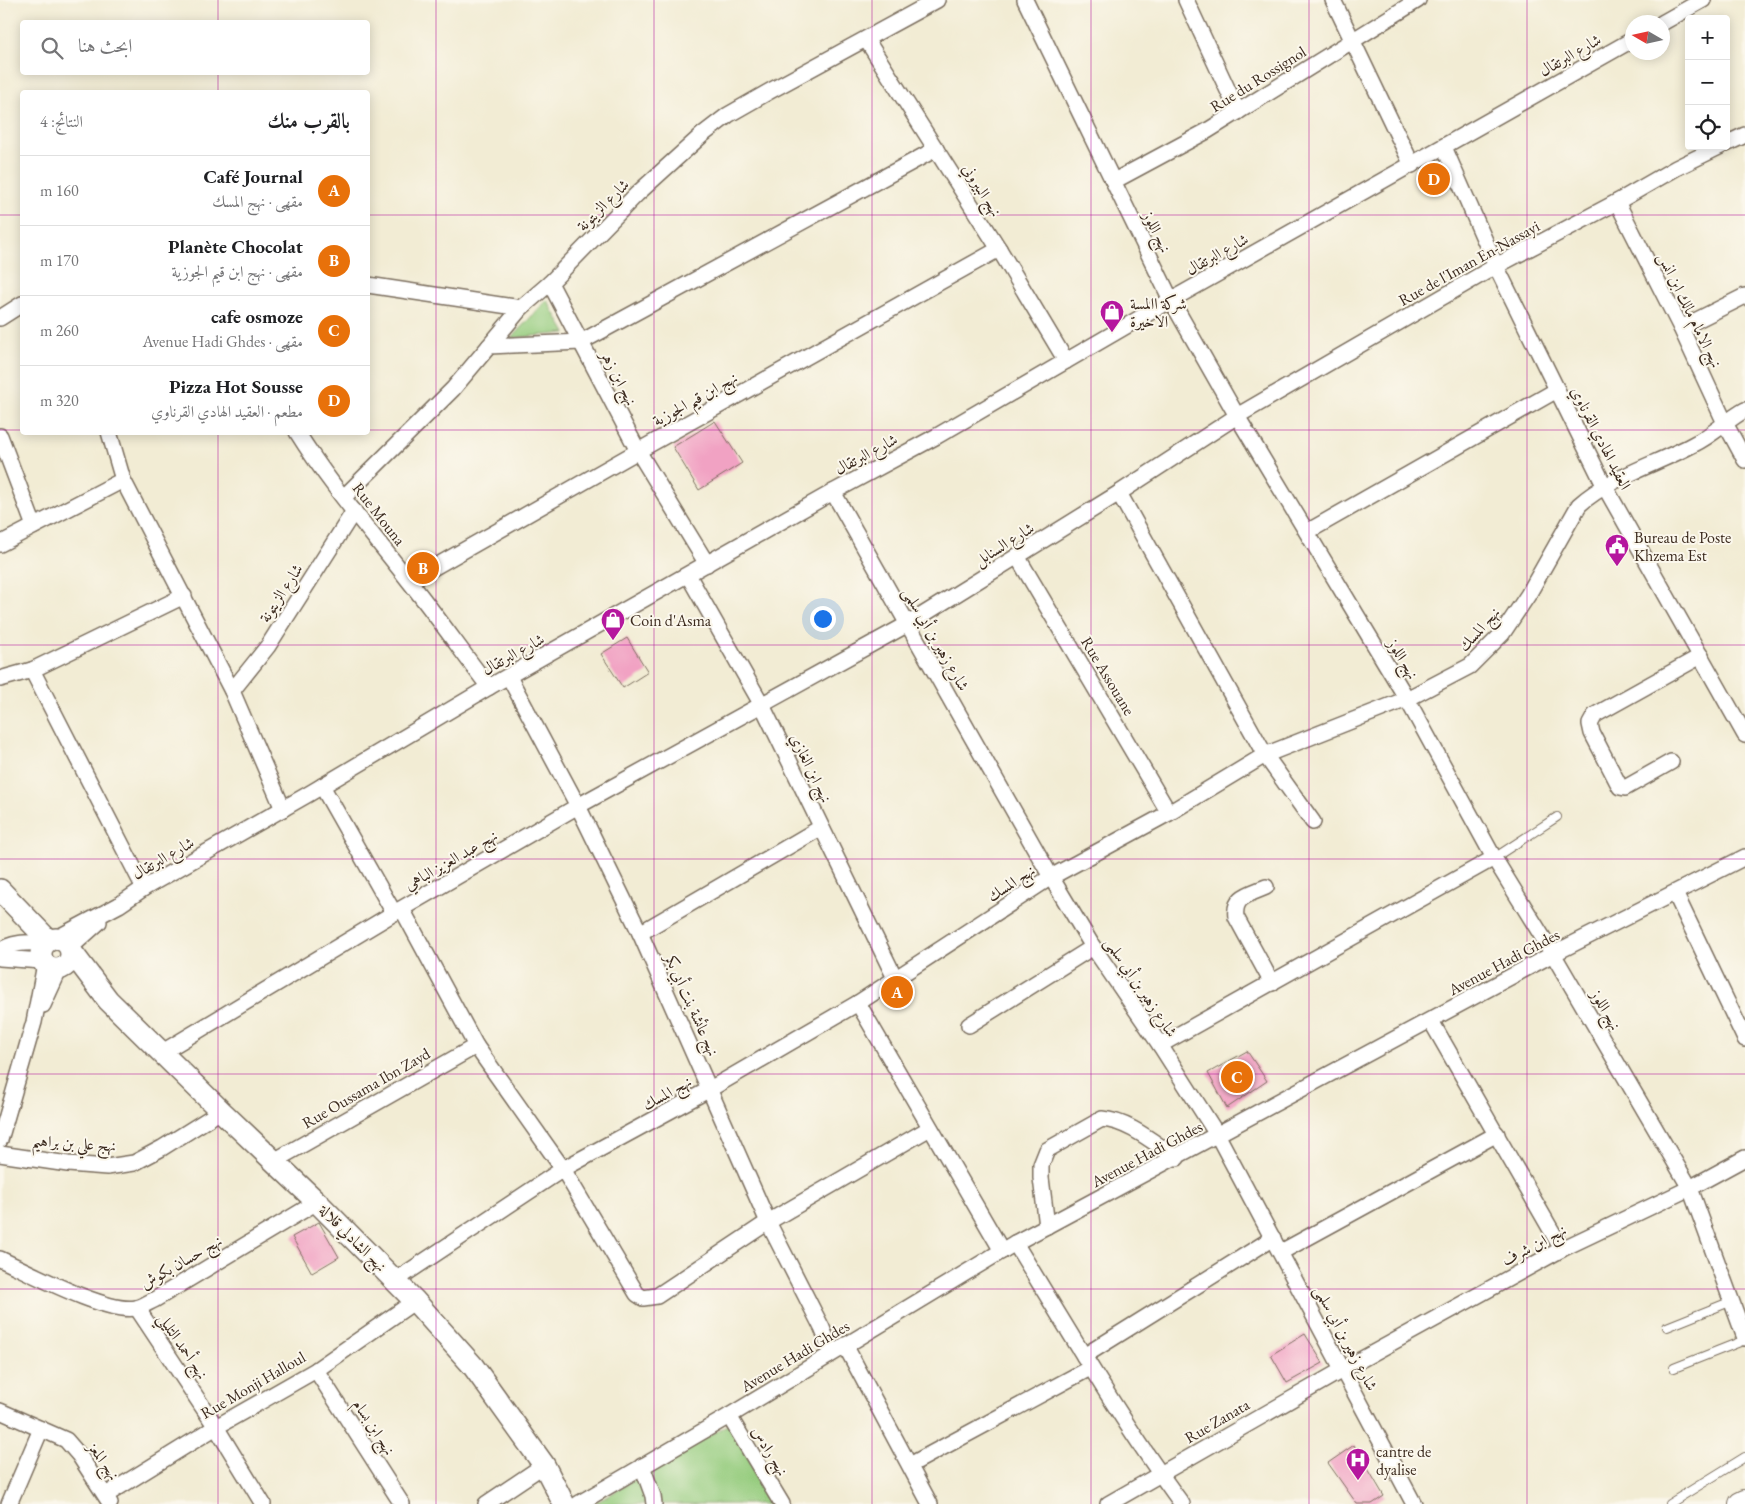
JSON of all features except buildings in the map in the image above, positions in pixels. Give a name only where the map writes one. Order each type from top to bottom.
[{"type":"main road","points":[[1741,1504],[1745,1502]]},
{"type":"street","name":"شارع الزيتونة","points":[[344,497],[454,388],[521,308],[550,283],[638,194],[702,135],[753,100],[936,0]]},
{"type":"street","name":"نهج اللوز","points":[[1025,0],[1171,300],[1237,416],[1407,700],[1494,858],[1553,954],[1690,1188],[1745,1339]]},
{"type":"street","points":[[1186,0],[1238,112]]},
{"type":"street","points":[[1333,0],[1412,164]]},
{"type":"street","name":"Rue du Rossignol","points":[[1114,182],[1207,131],[1418,0]]},
{"type":"street","points":[[1670,19],[1703,0]]},
{"type":"street","name":"نهج البيروني","points":[[866,39],[999,249],[1066,361]]},
{"type":"street","name":"شارع البرتقال","points":[[55,954],[144,888],[283,809],[489,687],[833,492],[937,436],[1171,300],[1625,44]]},
{"type":"street","points":[[1730,142],[1745,135]]},
{"type":"street","name":"العقيد الهادي القرناوي","points":[[1444,147],[1496,266],[1605,487],[1701,656],[1741,716],[1745,735]]},
{"type":"street","points":[[489,346],[581,342],[936,149]]},
{"type":"street","name":"Rue de l'Iman En-Nassayi","points":[[1119,493],[1237,416],[1496,266],[1713,150]]},
{"type":"street","name":"نهج الامام مالك ابن انس","points":[[1617,202],[1745,460]]},
{"type":"street","name":"نهج ابن قيم الجوزية","points":[[410,581],[999,249]]},
{"type":"street","name":"نهج ابن زهر","points":[[550,283],[638,451],[707,564]]},
{"type":"street","points":[[370,285],[521,308]]},
{"type":"street","points":[[1681,328],[1745,296]]},
{"type":"street","points":[[0,318],[20,305]]},
{"type":"street","points":[[1307,532],[1557,390]]},
{"type":"street","name":"نهج المسك","points":[[396,1280],[563,1169],[710,1089],[896,980],[1051,877],[1169,813],[1265,754],[1407,700],[1470,666],[1502,634],[1528,595],[1579,505],[1605,487],[1716,432],[1725,423],[1745,410]]},
{"type":"street","points":[[110,435],[123,480],[232,690],[283,809]]},
{"type":"street","name":"Rue Mouna","points":[[299,435],[354,512],[410,581],[489,687]]},
{"type":"street","points":[[0,436],[34,526]]},
{"type":"street","points":[[0,544],[123,480]]},
{"type":"street","name":"شارع زهير بن أبي سلمى","points":[[833,492],[1051,877],[1093,947],[1160,1045],[1218,1136],[1344,1369],[1410,1502]]},
{"type":"street","points":[[1119,493],[1265,754],[1313,822]]},
{"type":"street","name":"شارع السنابل","points":[[762,704],[908,624],[1119,493]]},
{"type":"street","name":"شارع الزيتونة","points":[[232,690],[257,662],[268,646],[354,512]]},
{"type":"street","name":"Rue Assouane","points":[[1017,556],[1169,813]]},
{"type":"street","name":"نهج ابن الغازي","points":[[688,575],[762,704],[820,828],[896,980]]},
{"type":"street","points":[[0,679],[32,670],[184,596]]},
{"type":"street","points":[[1671,762],[1625,788],[1620,787],[1592,733],[1590,724],[1596,716],[1701,656]]},
{"type":"street","points":[[32,670],[144,888]]},
{"type":"street","name":"نهج عائشة بنت أبي بكر","points":[[509,677],[578,806],[640,934],[768,1222],[822,1328],[839,1349],[910,1465],[930,1504]]},
{"type":"street","name":"نهج عبد العزيز الباهي","points":[[161,1053],[578,806],[762,704]]},
{"type":"street","points":[[322,786],[398,911],[476,1046],[563,1169],[637,1294],[643,1298],[657,1296],[768,1222],[930,1128]]},
{"type":"street","points":[[640,934],[820,828]]},
{"type":"street","name":"Avenue Hadi Ghdes","points":[[578,1504],[729,1416],[1009,1247],[1553,954],[1745,857]]},
{"type":"street","points":[[1160,1045],[1494,858]]},
{"type":"street","points":[[1266,886],[1238,900],[1235,908],[1236,917],[1272,983]]},
{"type":"street","points":[[0,890],[55,954]]},
{"type":"street","points":[[1675,893],[1745,1039]]},
{"type":"street","points":[[0,951],[17,944],[55,954]]},
{"type":"street","points":[[969,1025],[1093,947]]},
{"type":"street","points":[[0,958],[55,954]]},
{"type":"street","points":[[0,1137],[55,954]]},
{"type":"street","name":"نهج الشادلي قلالة","points":[[55,954],[108,1000],[396,1280],[472,1366],[544,1465],[564,1504]]},
{"type":"street","points":[[858,1002],[930,1128],[1159,1473],[1182,1504]]},
{"type":"street","points":[[1431,1021],[1562,1249]]},
{"type":"street","name":"Rue Oussama Ibn Zayd","points":[[274,1161],[476,1046]]},
{"type":"street","name":"نهج علي بن براهيم","points":[[0,1154],[68,1164],[106,1167],[134,1163],[221,1111]]},
{"type":"street","points":[[1047,1226],[1040,1178],[1041,1165],[1048,1150],[1102,1119],[1126,1125],[1177,1158]]},
{"type":"street","points":[[1281,1252],[1497,1134]]},
{"type":"street","name":"نهج ابن شرف","points":[[1344,1369],[1562,1249],[1690,1188],[1745,1158]]},
{"type":"street","name":"نهج حسان بكوش","points":[[0,1259],[92,1300],[114,1307],[136,1308],[154,1300],[317,1202]]},
{"type":"street","points":[[910,1465],[1087,1362],[1273,1238]]},
{"type":"street","name":"Rue Monji Halloul","points":[[108,1500],[216,1427],[316,1370],[415,1301]]},
{"type":"street","name":"نهج أحمد التليلي","points":[[136,1308],[216,1427],[263,1504]]},
{"type":"street","name":"Rue Zanata","points":[[1108,1504],[1159,1473],[1344,1369]]},
{"type":"street","name":"نهج ابن بسام","points":[[316,1370],[402,1504]]},
{"type":"street","points":[[0,1412],[40,1430],[9,1504]]},
{"type":"street","name":"نهج رادس","points":[[729,1416],[782,1504]]},
{"type":"street","name":"نهج المعز","points":[[40,1430],[66,1440],[79,1455],[108,1500]]},
{"type":"street","points":[[486,1504],[544,1465]]},
{"type":"street","points":[[642,1466],[654,1504]]},
{"type":"lane","points":[[1494,858],[1557,817]]},
{"type":"lane","points":[[1667,1327],[1732,1302]]},
{"type":"lane","points":[[1674,1368],[1745,1339]]},
{"type":"lane","points":[[1669,1504],[1745,1457]]},
{"type":"green space","points":[[547,300],[566,333],[511,338]]},
{"type":"green space","points":[[731,1423],[778,1504],[594,1504]]},
{"type":"place","name":"Pizza Hot Sousse","points":[[1434,179]]},
{"type":"place","name":"شركة االمسة الاخيرة","points":[[1112,333]]},
{"type":"place","name":"Bureau de Poste Khzema Est","points":[[1617,567]]},
{"type":"place","name":"Planète Chocolat","points":[[423,568]]},
{"type":"place","name":"Coin d'Asma","points":[[613,641]]},
{"type":"place","name":"Café Journal","points":[[897,992]]},
{"type":"place","name":"cafe osmoze","points":[[1237,1077]]},
{"type":"place","name":"cantre de dyalise","points":[[1358,1481]]}]
